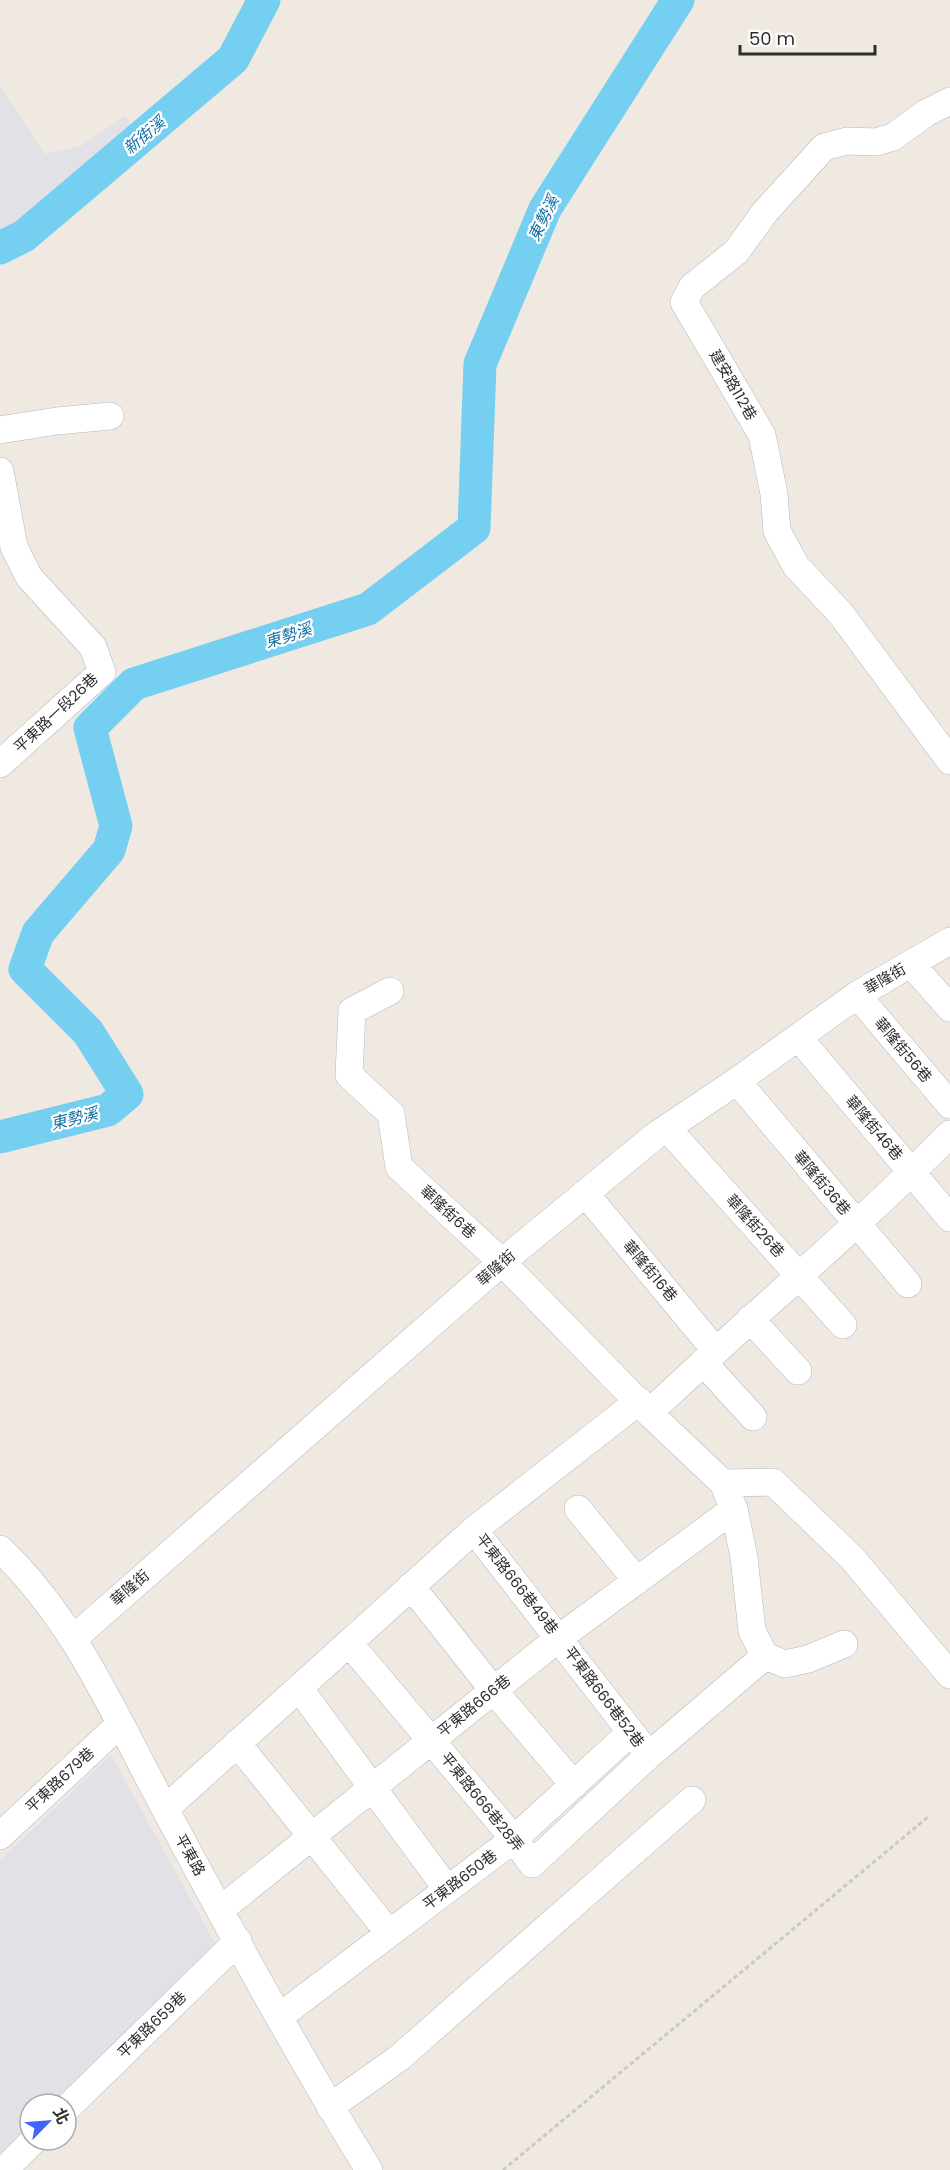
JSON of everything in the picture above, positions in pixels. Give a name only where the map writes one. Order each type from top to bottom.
[{"type":"street","name":"建安路112巷","points":[[950,101],[926,113],[893,137],[876,142],[847,141],[824,147],[765,212],[736,252],[692,287],[684,302],[762,435],[774,494],[777,531],[796,566],[841,614],[950,762]]},
{"type":"street","points":[[0,430],[110,416]]},
{"type":"street","name":"平東路一段26巷","points":[[0,471],[14,547],[29,577],[93,647],[102,672],[0,764]]},
{"type":"street","name":"華隆街","points":[[74,1638],[502,1262],[585,1193],[667,1128],[857,995],[950,940]]},
{"type":"street","points":[[911,964],[950,1008]]},
{"type":"street","name":"華隆街6巷","points":[[390,991],[352,1011],[349,1075],[391,1114],[399,1167],[502,1262],[644,1407],[723,1483]]},
{"type":"street","name":"華隆街56巷","points":[[857,995],[950,1105]]},
{"type":"street","name":"華隆街46巷","points":[[798,1037],[950,1218]]},
{"type":"street","name":"華隆街36巷","points":[[737,1081],[908,1284]]},
{"type":"street","name":"華隆街26巷","points":[[667,1128],[843,1325]]},
{"type":"street","points":[[165,1809],[474,1530],[644,1407],[709,1356],[911,1174],[950,1134]]},
{"type":"street","name":"華隆街16巷","points":[[585,1193],[753,1417]]},
{"type":"street","points":[[750,1319],[798,1371]]},
{"type":"street","points":[[844,1644],[808,1659],[785,1664],[765,1656],[752,1631],[744,1557],[734,1509],[723,1483],[773,1482],[852,1558],[950,1675]]},
{"type":"street","points":[[578,1509],[637,1581]]},
{"type":"street","name":"平東路666巷","points":[[220,1910],[559,1638],[734,1509]]},
{"type":"street","name":"平東路666巷49巷","points":[[474,1530],[559,1638]]},
{"type":"street","name":"平東路","points":[[0,1549],[21,1568],[74,1638],[279,2017],[369,2170]]},
{"type":"street","points":[[411,1586],[574,1785]]},
{"type":"street","name":"平東路666巷52巷","points":[[559,1638],[648,1756]]},
{"type":"street","name":"平東路666巷28弄","points":[[349,1643],[514,1839],[532,1864],[648,1756]]},
{"type":"street","points":[[648,1756],[765,1656]]},
{"type":"street","points":[[299,1688],[447,1890]]},
{"type":"street","name":"平東路679巷","points":[[0,1836],[120,1724]]},
{"type":"street","name":"平東路650巷","points":[[279,2017],[514,1839],[631,1732]]},
{"type":"street","points":[[237,1743],[389,1933]]},
{"type":"street","points":[[330,2107],[399,2058],[692,1800]]},
{"type":"street","name":"平東路659巷","points":[[78,2097],[238,1941]]},
{"type":"street","points":[[4,2170],[22,2152]]},
{"type":"path","points":[[503,2170],[928,1817]]},
{"type":"shaded area","points":[[0,86],[45,154],[81,146],[125,116],[138,130],[32,222],[0,236]]},
{"type":"shaded area","points":[[111,1755],[221,1954],[77,2092],[18,2092],[18,2149],[0,2166],[0,1860]]},
{"type":"waterway","name":"新街溪","points":[[0,248],[24,236],[233,59],[264,0]]},
{"type":"waterway","name":"東勢溪","points":[[0,1137],[108,1110],[127,1094],[88,1032],[25,969],[38,933],[109,850],[116,826],[90,728],[134,684],[368,609],[474,528],[480,364],[545,209],[678,0]]}]
